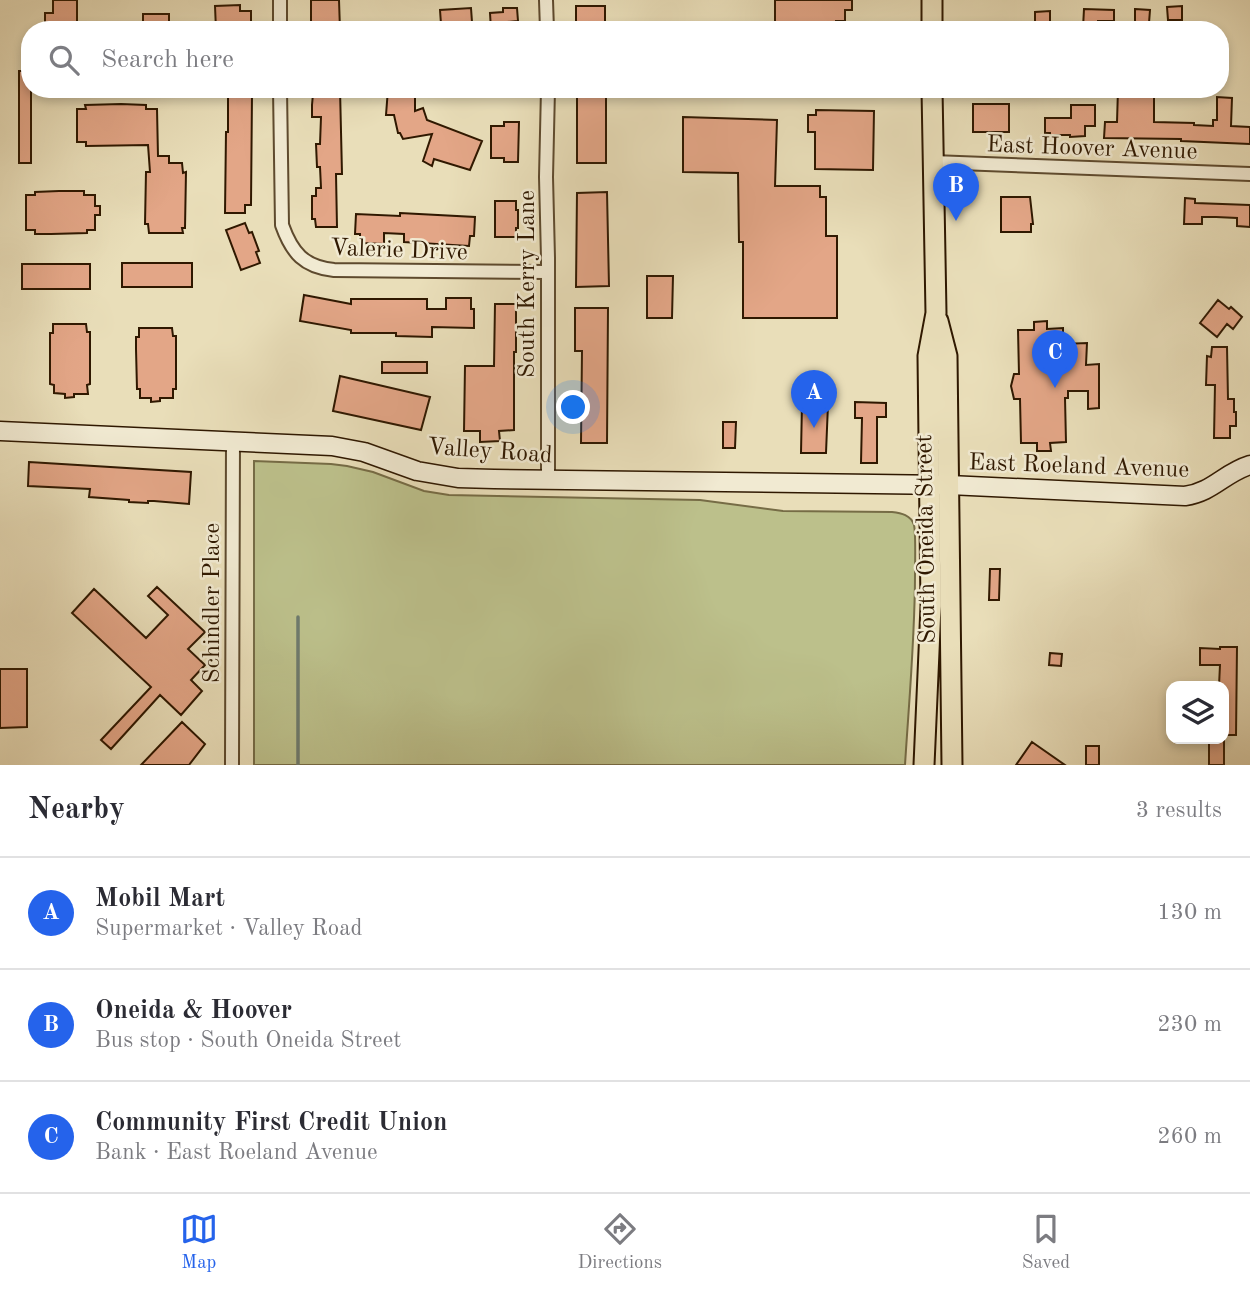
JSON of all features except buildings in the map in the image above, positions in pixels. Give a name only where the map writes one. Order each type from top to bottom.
[{"type":"main road","points":[[932,0],[932,21]]},
{"type":"main road","name":"South Oneida Street","points":[[932,98],[936,313],[928,356],[940,485],[952,765]]},
{"type":"main road","name":"South Oneida Street","points":[[924,765],[940,485]]},
{"type":"street","points":[[280,0],[280,21]]},
{"type":"street","points":[[546,0],[547,21]]},
{"type":"street","name":"Valerie Drive","points":[[280,98],[282,226],[289,244],[313,266],[334,270],[548,272]]},
{"type":"street","name":"South Kerry Lane","points":[[548,98],[548,479]]},
{"type":"street","name":"East Hoover Avenue","points":[[933,162],[1250,174]]},
{"type":"street","name":"Valley Road","points":[[0,431],[314,444],[348,449],[416,471],[458,478],[940,485]]},
{"type":"street","name":"Schindler Place","points":[[232,765],[233,440]]},
{"type":"street","name":"East Roeland Avenue","points":[[940,485],[1185,496],[1210,489],[1231,473],[1250,465]]},
{"type":"green space","points":[[254,461],[347,466],[373,472],[424,491],[449,495],[700,500],[783,511],[892,512],[905,515],[914,525],[915,598],[905,765],[254,765]]},
{"type":"waterway","points":[[298,617],[298,765]]},
{"type":"place","name":"Oneida & Hoover","points":[[956,221]]},
{"type":"place","name":"Community First Credit Union","points":[[1055,388]]},
{"type":"place","name":"Mobil Mart","points":[[814,428]]}]
